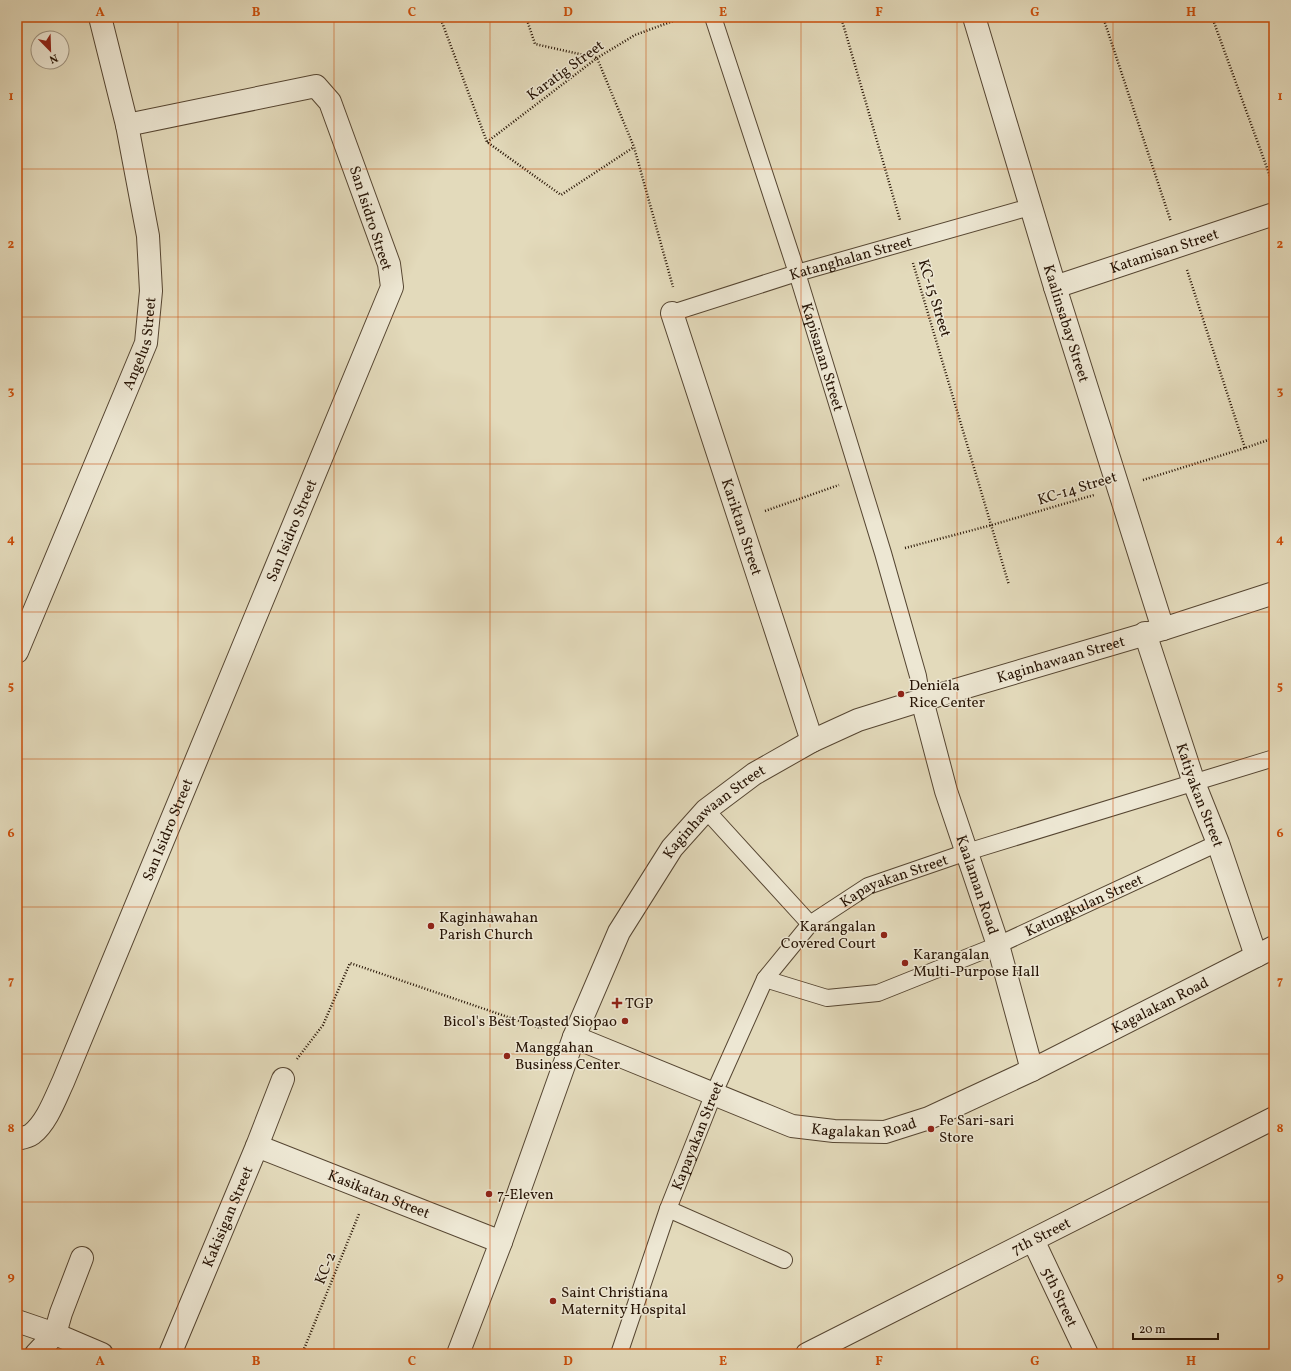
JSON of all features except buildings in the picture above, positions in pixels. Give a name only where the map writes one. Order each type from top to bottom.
[{"type":"street","name":"Angelus Street","points":[[17,652],[146,343],[151,291],[148,236],[127,125],[100,17]]},
{"type":"street","name":"Kaalinsabay Street","points":[[974,17],[1030,207],[1119,487],[1154,631]]},
{"type":"street","name":"San Isidro Street","points":[[17,1139],[31,1134],[42,1123],[52,1107],[392,287],[389,264],[330,102],[316,86],[127,125]]},
{"type":"street","name":"Katamisan Street","points":[[1055,287],[1274,214]]},
{"type":"street","name":"Kariktan Street","points":[[676,312],[739,520],[812,741]]},
{"type":"street","name":"Kaginhawaan Street","points":[[458,1354],[501,1242],[574,1037],[619,932],[672,848],[706,810],[754,774],[812,741],[858,720],[1154,631],[1274,593]]},
{"type":"street","name":"Katiyakan Street","points":[[1154,631],[1194,783],[1265,952]]},
{"type":"street","name":"Kaalaman Road","points":[[922,700],[946,791],[998,945],[1032,1070]]},
{"type":"street","name":"Kagalakan Road","points":[[574,1037],[792,1126],[834,1131],[885,1132],[929,1118],[1032,1070],[1265,952]]},
{"type":"street","name":"Kakisigan Street","points":[[170,1354],[257,1146],[283,1079]]},
{"type":"street","name":"7th Street","points":[[807,1354],[1274,1118]]},
{"type":"street","name":"Kasikatan Street","points":[[257,1146],[501,1242]]},
{"type":"street","name":"5th Street","points":[[1033,1240],[1087,1354]]},
{"type":"street","points":[[36,1354],[54,1334],[82,1258]]},
{"type":"street","points":[[17,1321],[54,1334],[102,1354]]},
{"type":"lane","name":"Kapisanan Street","points":[[713,17],[797,273],[860,477],[918,676],[922,700]]},
{"type":"lane","name":"Katanghalan Street","points":[[676,312],[797,273],[1030,207]]},
{"type":"lane","name":"Kapayakan Street","points":[[619,1354],[668,1209],[714,1093],[765,979],[810,924],[868,886],[967,852],[1274,758]]},
{"type":"lane","points":[[706,810],[810,924]]},
{"type":"lane","name":"Katungkulan Street","points":[[765,979],[827,998],[878,993],[998,945],[1218,843]]},
{"type":"lane","points":[[668,1209],[784,1260]]},
{"type":"path","points":[[440,17],[488,142],[561,195],[634,146]]},
{"type":"path","points":[[526,17],[535,44],[596,58],[634,146],[676,312]]},
{"type":"path","name":"Karatig Street","points":[[488,142],[596,58],[635,35],[684,17]]},
{"type":"path","name":"KC-15 Street","points":[[841,17],[1009,584]]},
{"type":"path","points":[[1212,17],[1274,187]]},
{"type":"path","name":"KC-14 Street","points":[[883,553],[992,525],[1274,438]]},
{"type":"path","points":[[739,520],[860,477]]},
{"type":"path","points":[[283,1079],[323,1025],[350,963],[540,1028],[553,1022]]},
{"type":"path","name":"KC-2","points":[[302,1354],[369,1190]]},
{"type":"place","name":"Deniela Rice Center","points":[[901,694]]},
{"type":"place","name":"Kaginhawahan Parish Church","points":[[431,926]]},
{"type":"place","name":"Karangalan Covered Court","points":[[884,935]]},
{"type":"place","name":"Karangalan Multi-Purpose Hall","points":[[905,963]]},
{"type":"place","name":"TGP","points":[[617,1003]]},
{"type":"place","name":"Bicol's Best Toasted Siopao","points":[[625,1021]]},
{"type":"place","name":"Manggahan Business Center","points":[[507,1056]]},
{"type":"place","name":"Fe Sari-sari Store","points":[[931,1129]]},
{"type":"place","name":"7-Eleven","points":[[489,1194]]},
{"type":"place","name":"Saint Christiana Maternity Hospital","points":[[553,1301]]}]
